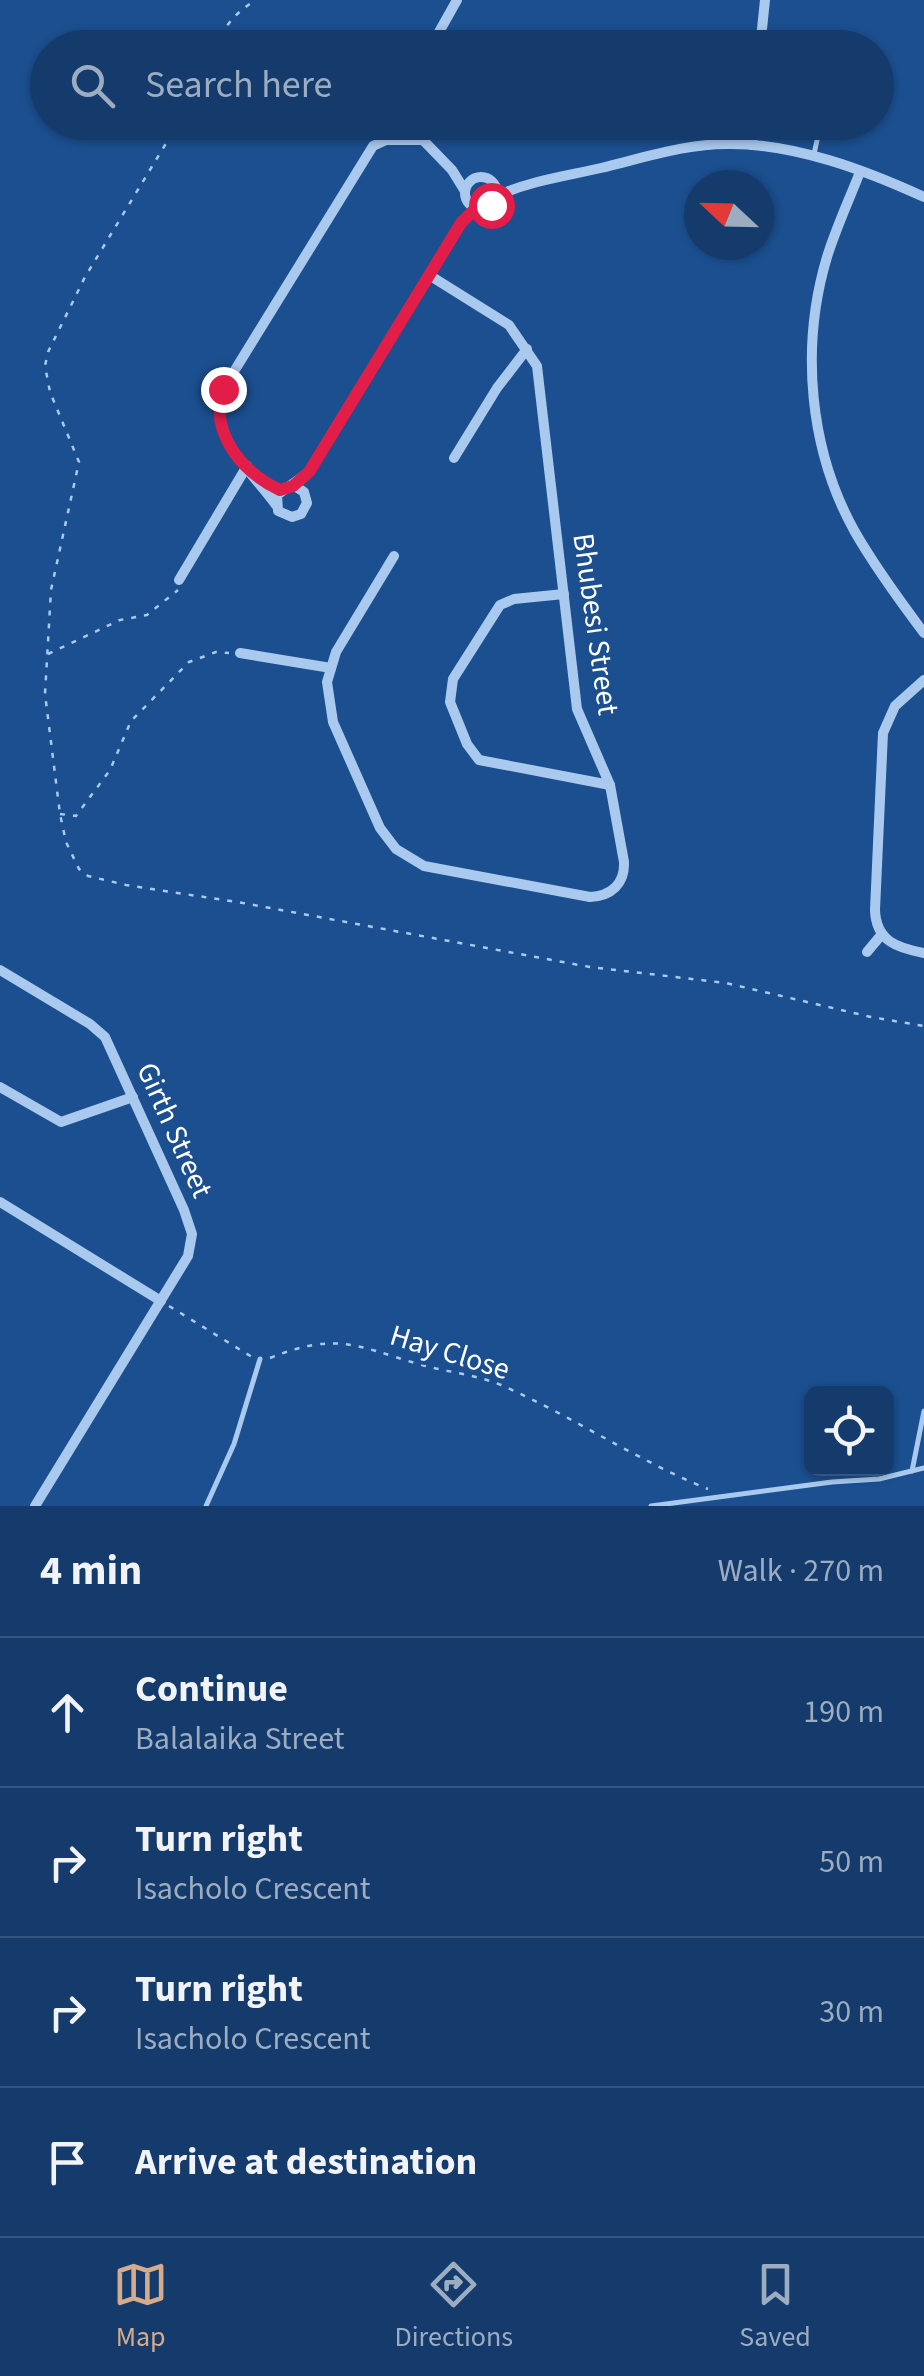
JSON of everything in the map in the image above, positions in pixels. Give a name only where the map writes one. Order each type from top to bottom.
[{"type":"street","points":[[440,30],[456,0]]},
{"type":"street","points":[[762,30],[765,0]]},
{"type":"street","points":[[309,472],[305,509],[295,517],[283,515],[222,432],[223,389],[370,150],[386,140]]},
{"type":"street","points":[[418,140],[430,144],[452,170],[469,200],[489,206],[496,196],[514,187],[706,146],[752,145],[813,157],[924,197]]},
{"type":"street","points":[[752,140],[752,145]]},
{"type":"street","points":[[452,170],[473,179],[483,177],[514,187]]},
{"type":"street","points":[[860,172],[823,272],[812,346],[813,398],[820,437],[842,504],[871,558],[924,634]]},
{"type":"street","points":[[258,480],[280,490],[293,486],[309,472],[461,223],[473,179]]},
{"type":"street","points":[[492,181],[496,196]]},
{"type":"street","name":"Bhubesi Street","points":[[394,556],[336,652],[327,695],[333,722],[374,817],[396,849],[424,866],[578,896],[604,895],[620,883],[625,867],[610,785],[579,717],[540,378],[527,348],[510,325],[430,275]]},
{"type":"street","points":[[454,458],[527,348]]},
{"type":"street","points":[[178,580],[247,466]]},
{"type":"street","points":[[293,486],[305,494]]},
{"type":"street","points":[[276,505],[280,490]]},
{"type":"street","points":[[564,594],[514,599],[500,606],[452,679],[450,702],[467,744],[480,760],[610,785]]},
{"type":"street","points":[[240,654],[330,668]]},
{"type":"street","points":[[924,680],[896,706],[883,733],[876,910],[882,934],[894,945],[924,953]]},
{"type":"street","points":[[867,952],[882,934]]},
{"type":"street","name":"Girth Street","points":[[0,970],[100,1031],[192,1234],[188,1256],[35,1506]]},
{"type":"street","points":[[0,1087],[56,1120],[68,1122],[132,1098]]},
{"type":"street","points":[[0,1202],[161,1301]]},
{"type":"lane","points":[[813,157],[817,140]]},
{"type":"lane","points":[[206,1506],[234,1444],[260,1359]]},
{"type":"lane","points":[[912,1471],[924,1411]]},
{"type":"lane","points":[[651,1506],[879,1480],[924,1468]]},
{"type":"path","points":[[223,30],[242,8],[256,0]]},
{"type":"path","points":[[169,140],[86,278],[48,352],[45,366],[50,392],[79,462],[51,590],[47,654],[48,734],[60,814],[66,842],[83,874],[570,964],[726,983],[836,1010],[924,1026]]},
{"type":"path","points":[[47,654],[120,620],[147,615],[179,589],[178,580]]},
{"type":"path","points":[[60,814],[76,816],[110,770],[131,720],[189,662],[216,652],[240,654]]},
{"type":"path","points":[[161,1301],[244,1354],[260,1359]]},
{"type":"path","name":"Hay Close","points":[[260,1359],[308,1345],[344,1342],[477,1377],[723,1495]]},
{"type":"route","points":[[223,389],[221,428],[226,442],[258,480],[280,490],[293,486],[309,472],[461,223],[476,208],[491,205]]}]
